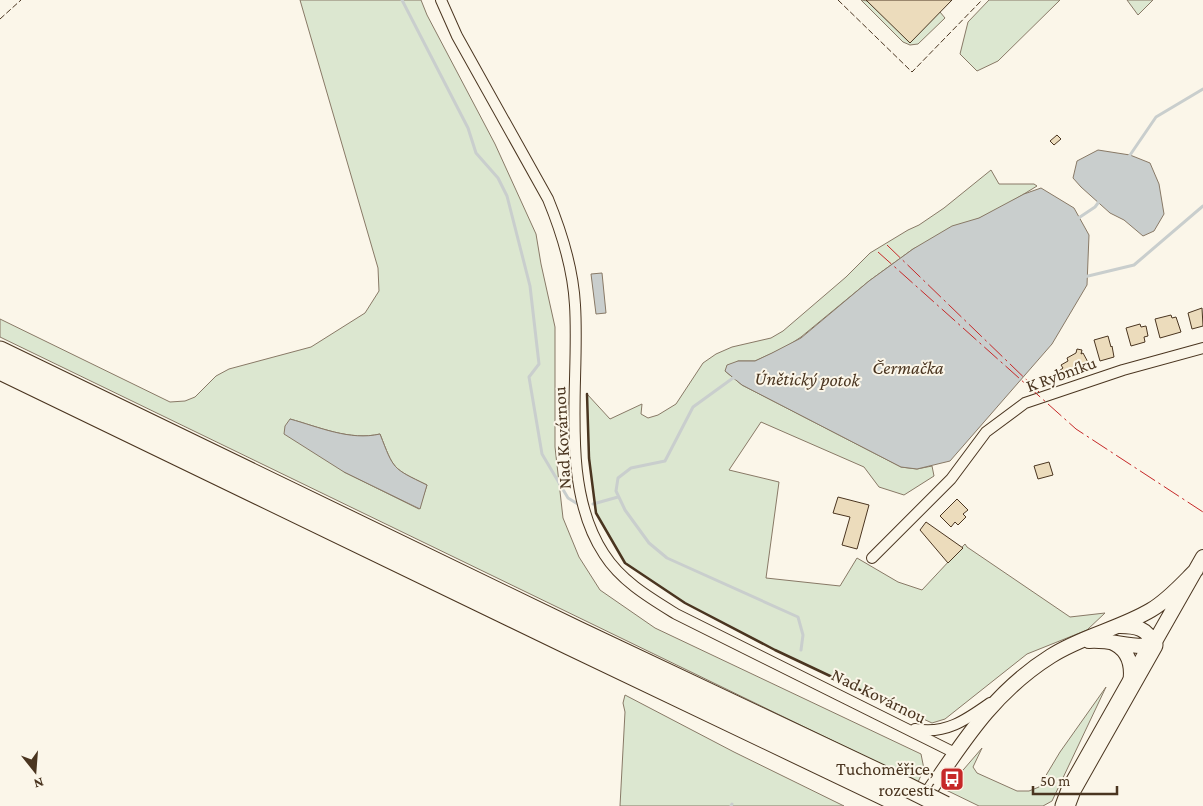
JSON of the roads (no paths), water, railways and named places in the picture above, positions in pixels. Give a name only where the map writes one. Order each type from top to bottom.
[{"type":"highway","points":[[0,351],[587,635],[890,789],[915,805]]},
{"type":"highway","points":[[0,370],[569,645],[890,789],[945,806]]},
{"type":"highway","points":[[1055,806],[1068,798],[1152,645]]},
{"type":"street","name":"Nad Kovárnou","points":[[441,0],[457,36],[548,199],[560,231],[573,280],[575,306],[576,447],[580,493],[592,534],[604,555],[614,568],[643,594],[676,614],[955,753]]},
{"type":"street","name":"K Rybníku","points":[[872,558],[951,478],[986,432],[1026,404],[1123,370],[1203,348]]},
{"type":"street","points":[[1152,645],[1203,557]]},
{"type":"street","points":[[902,726],[932,731],[949,728],[969,718],[1051,656],[1067,647],[1152,610],[1196,570]]},
{"type":"street","points":[[1117,626],[1133,626],[1142,629],[1148,635],[1152,645]]},
{"type":"street","points":[[1067,647],[1092,641],[1108,641],[1141,646],[1152,645]]},
{"type":"street","points":[[1108,641],[1118,644],[1126,654],[1132,671],[1130,686]]},
{"type":"street","points":[[915,805],[1000,696]]},
{"type":"water","points":[[1098,150],[1130,155],[1150,163],[1159,184],[1164,214],[1154,231],[1143,236],[1124,220],[1110,213],[1073,178],[1077,161]]},
{"type":"water","name":"Čermačka","points":[[1041,188],[1074,208],[1089,235],[1087,285],[1052,344],[950,461],[917,469],[901,467],[742,385],[725,371],[727,365],[738,361],[755,361],[801,338],[869,281],[913,249],[952,226],[979,218],[1024,194]]},
{"type":"water","points":[[602,273],[606,313],[596,314],[591,274]]},
{"type":"water","points":[[290,419],[323,429],[357,436],[380,434],[388,455],[396,467],[427,485],[420,509],[344,472],[284,434],[285,426]]},
{"type":"waterway","points":[[402,0],[468,128],[476,153],[498,178],[507,196],[530,286],[539,364],[529,377],[542,454],[568,498],[581,506]]},
{"type":"waterway","name":"Únětický potok","points":[[1128,158],[1156,117],[1203,89]]},
{"type":"waterway","name":"Únětický potok","points":[[1077,219],[1095,207],[1101,199]]},
{"type":"waterway","points":[[1084,277],[1134,265],[1203,206]]},
{"type":"waterway","name":"Únětický potok","points":[[737,378],[733,378],[693,407],[665,461],[631,468],[618,478],[616,491],[625,510],[649,543],[667,558],[798,617],[803,635],[801,650]]},
{"type":"waterway","points":[[593,504],[618,497]]},
{"type":"place","name":"Tuchoměřice, rozcestí","points":[[952,779]]}]
